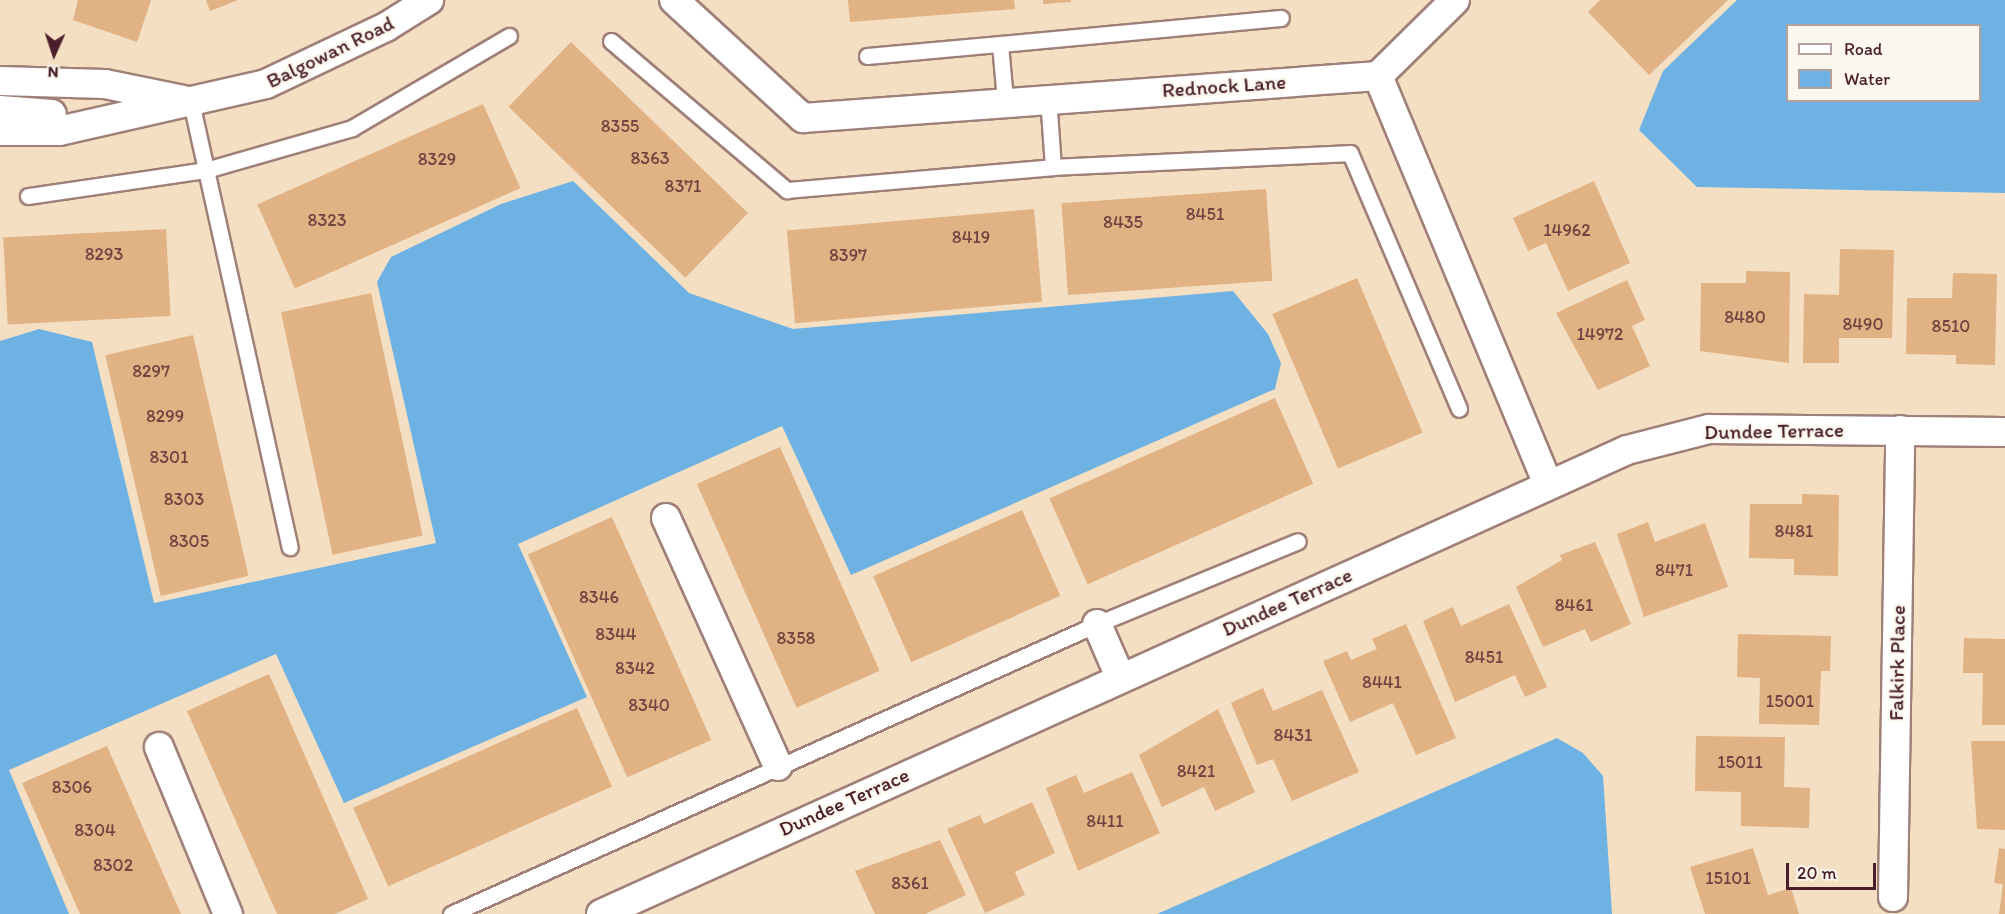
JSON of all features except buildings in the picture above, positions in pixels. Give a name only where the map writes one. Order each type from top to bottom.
[{"type":"street","name":"Balgowan Road","points":[[0,131],[59,131],[266,84],[386,27],[429,0]]},
{"type":"street","name":"Rednock Lane","points":[[674,0],[803,118],[1005,100],[1378,75]]},
{"type":"street","points":[[1455,0],[1378,75],[1548,485]]},
{"type":"street","name":"Balgowan Road","points":[[0,81],[105,84],[191,102]]},
{"type":"street","name":"Balgowan Road","points":[[0,110],[117,119]]},
{"type":"street","name":"Balgowan Road","points":[[0,147],[82,141],[117,119]]},
{"type":"street","name":"Dundee Terrace","points":[[601,914],[647,905],[1120,677],[1627,450],[1709,429],[2005,432]]},
{"type":"street","name":"Falkirk Place","points":[[1893,897],[1900,430]]},
{"type":"street","points":[[666,518],[778,766]]},
{"type":"street","points":[[1097,624],[1120,677]]},
{"type":"street","points":[[159,747],[228,914]]},
{"type":"lane","points":[[867,56],[1281,18]]},
{"type":"lane","points":[[28,196],[206,170],[352,128],[509,36]]},
{"type":"lane","points":[[611,41],[787,190],[1053,167],[1350,153],[1459,409]]},
{"type":"lane","points":[[1000,44],[1005,100]]},
{"type":"lane","points":[[1048,98],[1053,167]]},
{"type":"lane","points":[[191,102],[290,547]]},
{"type":"lane","points":[[451,914],[1097,624],[1298,541]]},
{"type":"water","points":[[1737,0],[2005,0],[2005,193],[1697,187],[1639,130],[1663,71]]},
{"type":"water","points":[[573,181],[689,293],[793,329],[1233,291],[1268,334],[1281,363],[1275,389],[851,575],[782,426],[518,544],[587,697],[344,803],[276,654],[9,770],[69,914],[0,914],[0,341],[39,329],[92,342],[154,603],[436,543],[377,282],[391,257],[501,204]]},
{"type":"water","points":[[1557,738],[1583,753],[1603,776],[1612,914],[1157,914]]}]
